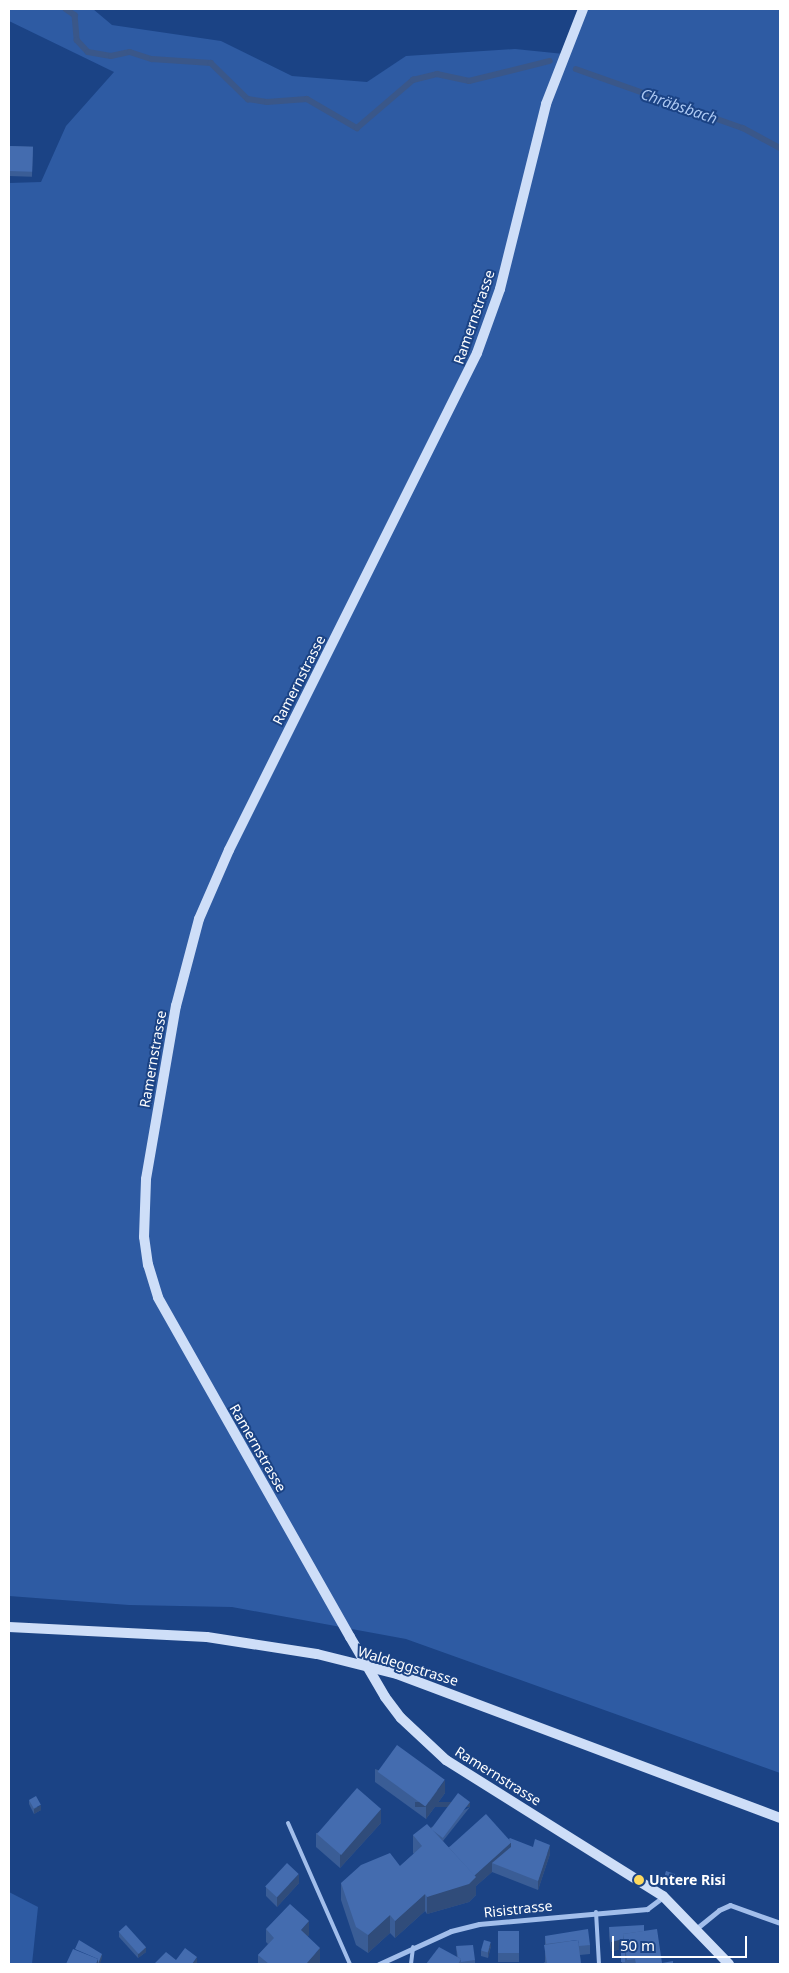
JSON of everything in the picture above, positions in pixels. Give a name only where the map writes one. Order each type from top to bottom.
[{"type":"street","name":"Ramernstrasse","points":[[583,9],[546,104],[500,289],[477,353],[228,850],[202,912],[176,1006],[146,1179],[144,1237],[148,1265],[158,1297],[350,1637],[385,1697],[401,1718],[446,1760],[663,1896],[697,1928],[729,1964]]},
{"type":"street","name":"Waldeggstrasse","points":[[9,1626],[207,1637],[317,1654],[388,1672],[584,1742],[780,1818]]},
{"type":"street","name":"Risistrasse","points":[[381,1964],[413,1947],[451,1931],[479,1924],[596,1912],[647,1909],[663,1896]]},
{"type":"street","points":[[697,1928],[719,1910],[730,1906],[780,1923]]},
{"type":"lane","points":[[288,1823],[350,1964]]},
{"type":"lane","points":[[596,1912],[599,1964]]},
{"type":"lane","points":[[411,1964],[413,1947]]},
{"type":"shaded area","points":[[9,9],[93,9],[112,25],[221,41],[292,76],[367,82],[406,56],[515,49],[564,54],[583,9],[780,9],[780,1773],[406,1639],[232,1607],[129,1605],[9,1596],[9,183],[41,182],[66,126],[114,72],[9,21]]},
{"type":"shaded area","points":[[9,1892],[38,1907],[32,1964],[9,1964]]},
{"type":"building","points":[[9,146],[33,147],[32,172],[9,171]]},
{"type":"building","points":[[397,1745],[445,1780],[425,1806],[378,1772]]},
{"type":"building","points":[[357,1788],[381,1809],[341,1855],[317,1834]]},
{"type":"building","points":[[458,1793],[470,1802],[443,1838],[431,1829]]},
{"type":"building","points":[[36,1796],[41,1805],[34,1809],[29,1800]]},
{"type":"building","points":[[486,1814],[511,1842],[474,1876],[449,1847]]},
{"type":"building","points":[[427,1824],[476,1877],[469,1884],[427,1897],[425,1894],[395,1921],[390,1915],[368,1935],[356,1927],[341,1883],[361,1865],[390,1853],[400,1866],[422,1846],[413,1835]]},
{"type":"building","points":[[510,1838],[533,1847],[535,1839],[550,1845],[538,1881],[492,1863],[511,1847]]},
{"type":"building","points":[[287,1863],[299,1874],[277,1897],[265,1886]]},
{"type":"building","points":[[666,1871],[675,1874],[674,1877],[665,1875]]},
{"type":"building","points":[[290,1904],[309,1921],[301,1930],[320,1948],[306,1964],[269,1964],[258,1955],[274,1938],[266,1929]]},
{"type":"building","points":[[126,1925],[146,1947],[139,1954],[119,1932]]},
{"type":"building","points":[[644,1925],[644,1931],[623,1934],[623,1939],[611,1942],[609,1927]]},
{"type":"building","points":[[588,1929],[590,1945],[579,1946],[578,1940],[546,1944],[545,1936]]},
{"type":"building","points":[[657,1929],[662,1963],[673,1961],[673,1964],[636,1964],[635,1959],[627,1960],[623,1934]]},
{"type":"building","points":[[498,1931],[519,1931],[519,1953],[498,1953]]},
{"type":"building","points":[[79,1940],[102,1954],[98,1964],[98,1959],[75,1949]]},
{"type":"building","points":[[484,1940],[491,1942],[488,1953],[481,1951]]},
{"type":"building","points":[[578,1940],[581,1964],[547,1964],[544,1945]]},
{"type":"building","points":[[473,1945],[475,1960],[461,1962],[456,1946]]},
{"type":"building","points":[[439,1947],[461,1959],[458,1964],[426,1964]]},
{"type":"building","points":[[185,1948],[197,1957],[192,1964],[154,1964],[166,1952],[176,1960]]},
{"type":"building","points":[[73,1949],[98,1959],[96,1964],[66,1964]]},
{"type":"building","points":[[621,1951],[625,1951],[625,1962],[621,1962]]},
{"type":"waterway","name":"Chräbsbach","points":[[66,9],[75,15],[77,40],[88,52],[111,56],[130,52],[152,59],[211,63],[248,99],[267,102],[307,99],[357,128],[413,80],[437,74],[469,81],[550,61]]},
{"type":"waterway","name":"Chräbsbach","points":[[576,69],[743,128],[780,148]]},
{"type":"place","name":"Untere Risi","points":[[639,1880]]}]
